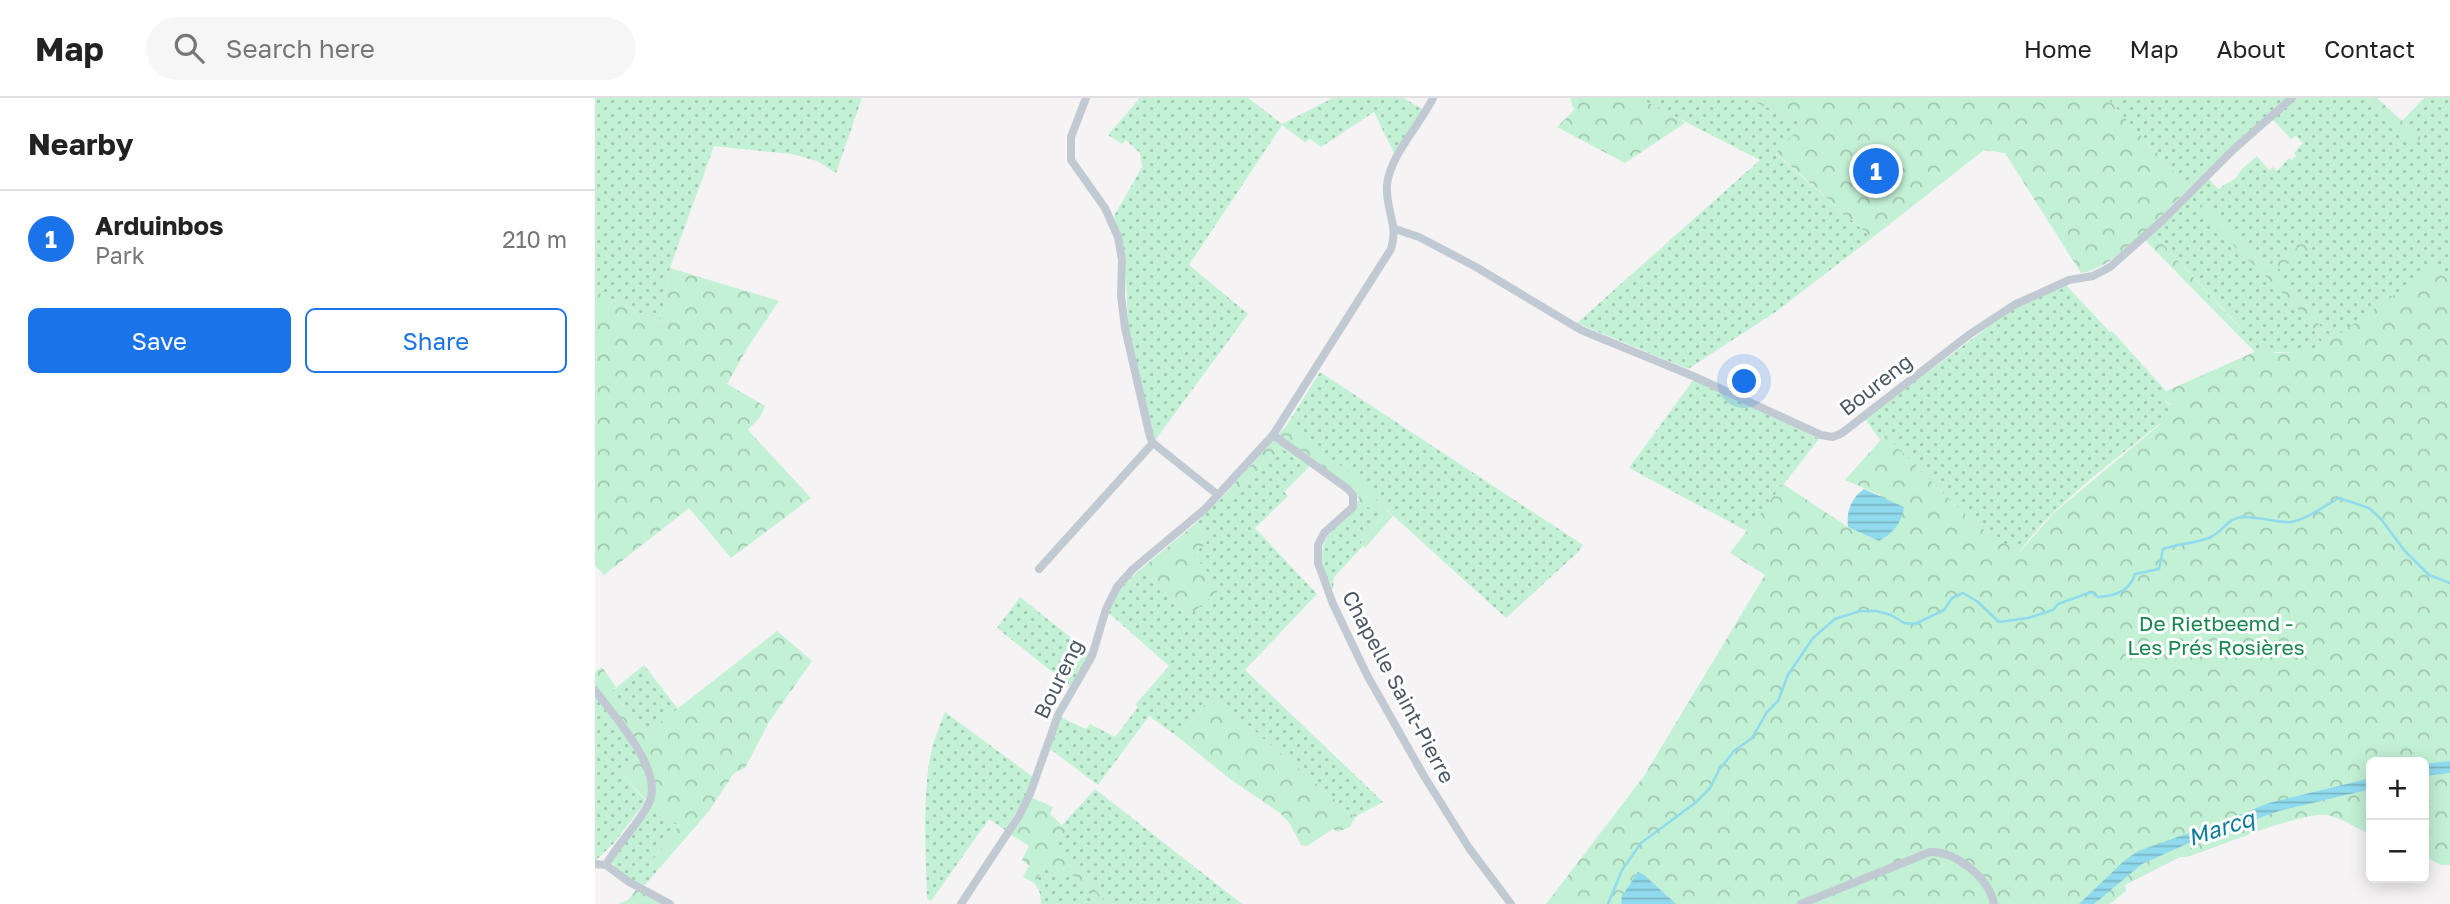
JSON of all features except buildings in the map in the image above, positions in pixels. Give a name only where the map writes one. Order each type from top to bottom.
[{"type":"street","points":[[1086,98],[1070,146],[1071,160],[1105,208],[1118,237],[1122,260],[1121,296],[1125,328],[1147,427],[1153,443],[1218,495]]},
{"type":"street","points":[[1395,229],[1387,194],[1391,171],[1433,98]]},
{"type":"street","name":"Boureng","points":[[961,904],[1019,816],[1030,794],[1058,715],[1092,656],[1106,609],[1117,587],[1133,569],[1205,509],[1273,435],[1391,249],[1395,229],[1419,237],[1476,267],[1581,330],[1693,376],[1821,435],[1833,437],[1842,433],[1970,334],[2014,305],[2069,280],[2093,276],[2109,267],[2164,219],[2233,149],[2292,98]]},
{"type":"street","name":"Chapelle Saint-Pierre","points":[[1273,435],[1353,495],[1353,506],[1319,540],[1317,557],[1324,580],[1349,639],[1424,776],[1469,848],[1511,904]]},
{"type":"street","points":[[1039,569],[1153,443]]},
{"type":"street","points":[[595,690],[645,761],[653,791],[649,803],[606,865]]},
{"type":"street","points":[[1801,904],[1930,852],[1944,853],[1974,873],[1988,887],[1994,904]]},
{"type":"street","points":[[595,864],[606,865],[670,904]]},
{"type":"green space","points":[[595,98],[862,98],[836,173],[817,161],[792,154],[714,146],[670,268],[660,323],[595,291]]},
{"type":"green space","points":[[1140,98],[1248,98],[1282,124],[1333,98],[1403,98],[1423,109],[1395,155],[1374,112],[1321,147],[1309,138],[1306,143],[1282,125],[1189,265],[1248,314],[1156,439],[1151,431],[1128,325],[1125,253],[1114,216],[1142,167],[1140,153],[1126,140],[1122,144],[1108,135]]},
{"type":"green space","points":[[1570,98],[1639,98],[1685,123],[1625,163],[1557,127],[1574,110]]},
{"type":"green space","points":[[1639,98],[1746,98],[1804,124],[1776,154],[1872,238],[1774,313],[1688,369],[1577,323],[1760,160]]},
{"type":"green space","points":[[1746,98],[2107,98],[2189,188],[2124,251],[2094,269],[2081,273],[2005,153],[1984,150],[1872,238],[1776,153],[1803,124]]},
{"type":"green space","points":[[2107,98],[2288,98],[2243,136],[2189,188]]},
{"type":"green space","points":[[2295,98],[2370,98],[2367,101],[2420,138],[2402,121],[2424,98],[2450,98],[2450,504],[2159,424],[2064,503],[2030,538],[2017,556],[1966,516],[1885,435],[1880,440],[1865,419],[2011,310],[2066,285],[2166,391],[2166,403],[2171,405],[2302,352],[2255,352],[2236,333],[2241,328],[2152,232],[2207,177],[2218,189],[2236,178],[2257,156],[2269,170],[2273,167],[2277,171],[2289,158],[2292,160],[2296,156],[2294,153],[2303,143],[2296,136],[2291,139],[2272,119]],"holes":[[[2204,205],[2266,267],[2298,248],[2292,236],[2297,233],[2308,251],[2271,273],[2294,297],[2312,309],[2317,322],[2332,339],[2323,356],[2316,351],[2324,345],[2321,339],[2302,318],[2298,308]]]},
{"type":"green space","points":[[2370,98],[2377,98],[2421,138],[2415,145],[2367,102]]},
{"type":"green space","name":"De Rietbeemd - Les Prés Rosières","points":[[2204,204],[2266,267],[2297,248],[2291,236],[2297,233],[2309,251],[2272,273],[2294,297],[2312,309],[2317,322],[2332,339],[2434,267],[2450,282],[2450,865],[2441,865],[2429,859],[2429,757],[2366,757],[2366,832],[2327,815],[2299,819],[2187,857],[2180,857],[2125,885],[2126,891],[2110,904],[1546,904],[1644,776],[1765,575],[1730,553],[1783,484],[1848,527],[1879,541],[1885,538],[1880,495],[1845,480],[1885,435],[1966,516],[1992,536],[2020,552],[2055,512],[2177,410],[2178,404],[2171,405],[2162,398],[2164,392],[2259,350],[2277,353],[2316,351],[2324,345],[2318,333],[2302,318],[2298,308],[2198,211]]},
{"type":"green space","points":[[2152,232],[2241,329],[2236,333],[2144,239]]},
{"type":"green space","points":[[670,268],[779,301],[727,384],[765,406],[760,417],[748,430],[811,498],[731,558],[689,508],[604,575],[595,565],[595,291],[660,323]]},
{"type":"green space","points":[[1320,372],[1583,545],[1506,618],[1376,500],[1287,425]]},
{"type":"green space","points":[[1694,379],[1819,439],[1747,531],[1629,468]]},
{"type":"green space","points":[[1287,425],[1374,491],[1376,500],[1393,516],[1365,548],[1361,543],[1382,517],[1361,502],[1353,488],[1306,454],[1300,461],[1281,448],[1228,499],[1224,495]]},
{"type":"green space","points":[[1281,448],[1299,461],[1302,458],[1312,464],[1284,492],[1288,496],[1255,528],[1317,594],[1245,670],[1383,802],[1355,817],[1213,695],[1178,737],[1149,716],[1098,785],[1050,749],[1060,717],[1086,729],[1090,724],[1115,737],[1138,707],[1135,705],[1169,666],[1109,613],[1120,588],[1141,569],[1188,617],[1193,553],[1207,540],[1195,524],[1224,495],[1228,499]]},
{"type":"green space","points":[[1359,499],[1382,517],[1361,543],[1363,546],[1334,577],[1333,589],[1330,590],[1322,560],[1324,545],[1333,529],[1352,511]]},
{"type":"green space","points":[[1195,524],[1208,541],[1193,554],[1221,588],[1188,617],[1141,569]]},
{"type":"green space","points":[[1020,597],[1090,653],[1070,686],[997,628]]},
{"type":"green space","points":[[777,631],[812,661],[769,722],[745,768],[734,773],[709,811],[657,871],[649,865],[679,825],[655,809],[622,775],[645,754],[595,684],[595,672],[602,667],[616,687],[612,691],[645,734]]},
{"type":"green space","points":[[644,665],[678,709],[645,734],[612,691]]},
{"type":"green space","points":[[595,695],[640,759],[622,775],[646,801],[614,843],[595,861]]},
{"type":"green space","points":[[1213,695],[1355,817],[1350,827],[1338,832],[1333,829],[1307,846],[1301,845],[1290,824],[1280,813],[1230,779],[1178,737]]},
{"type":"green space","points":[[945,712],[1033,777],[1027,794],[1005,830],[989,819],[931,901],[927,899],[926,793],[931,752]]},
{"type":"green space","points":[[1095,789],[1242,904],[1107,904],[1071,866],[1055,842],[1067,830],[1062,825]]},
{"type":"green space","points":[[1033,798],[1053,807],[1050,814],[1067,830],[1055,842],[1074,864],[1071,866],[1107,904],[1099,904],[1066,868],[1059,875],[1046,866],[1034,883],[1023,877],[1029,866],[1022,860],[1029,846],[1011,835]]},
{"type":"green space","points":[[650,805],[679,825],[649,865],[657,871],[644,886],[618,871],[612,862]]},
{"type":"green space","points":[[1046,866],[1066,867],[1099,904],[1041,904],[1040,893],[1034,883]]},
{"type":"green space","points":[[636,890],[663,904],[618,904],[628,900]]},
{"type":"water","points":[[1864,489],[1904,507],[1896,527],[1879,541],[1848,527],[1850,506]]},
{"type":"water","points":[[2450,761],[2450,773],[2429,775],[2429,763]]},
{"type":"water","name":"Marcq","points":[[2366,779],[2366,790],[2279,811],[2189,843],[2142,864],[2094,904],[2079,904],[2138,851],[2269,803]]},
{"type":"water","points":[[1638,872],[1676,904],[1621,904],[1622,896]]},
{"type":"waterway","points":[[1608,904],[1622,870],[1641,843],[1695,803],[1710,788],[1719,770],[1734,751],[1752,738],[1767,712],[1778,701],[1788,675],[1813,638],[1835,619],[1860,611],[1877,611],[1904,623],[1915,624],[1944,610],[1952,598],[1963,593],[1978,602],[1999,622],[2028,618],[2053,610],[2058,604],[2091,592],[2098,597],[2121,592],[2135,574],[2159,569],[2163,549],[2211,537],[2237,518],[2291,522],[2310,515],[2339,498],[2369,508],[2429,575],[2450,583]]},
{"type":"place","name":"Arduinbos","points":[[1876,171]]}]
